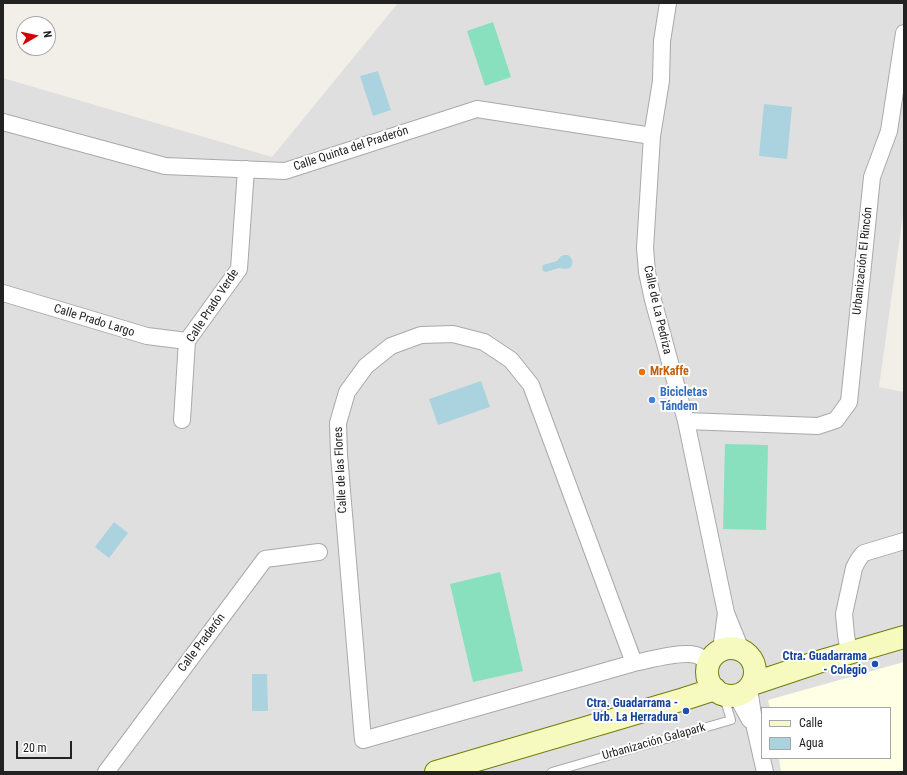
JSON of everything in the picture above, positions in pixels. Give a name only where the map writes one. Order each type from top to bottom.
[{"type":"main road","points":[[436,772],[660,706],[683,690],[730,674],[818,662],[904,637]]},
{"type":"street","name":"Calle de La Pedriza","points":[[668,3],[662,41],[661,81],[652,136],[645,248],[647,272],[653,300],[686,421],[726,613],[730,674],[755,728],[761,757]]},
{"type":"street","name":"Urbanización El Rincón","points":[[686,421],[818,426],[836,420],[849,402],[872,177],[889,130],[904,33]]},
{"type":"street","name":"Calle Quinta del Praderón","points":[[3,122],[165,166],[286,171],[477,109],[652,136]]},
{"type":"street","name":"Calle Prado Verde","points":[[182,420],[187,342],[239,269],[246,169]]},
{"type":"street","name":"Calle Prado Largo","points":[[3,293],[147,336],[187,342]]},
{"type":"street","name":"Calle de las Flores","points":[[634,663],[531,385],[511,360],[484,342],[453,334],[421,335],[391,346],[366,366],[347,392],[338,423],[339,456],[362,740],[634,663],[670,655],[698,655],[730,674]]},
{"type":"street","points":[[849,653],[844,614],[854,568],[857,561],[864,553],[904,541]]},
{"type":"street","name":"Calle Praderón","points":[[106,772],[265,559],[319,552]]},
{"type":"street","name":"Calle de La Pedriza","points":[[761,759],[764,772]]},
{"type":"lane","name":"Urbanización Galapark","points":[[552,772],[731,720],[730,674]]},
{"type":"shaded area","points":[[398,3],[904,3],[904,208],[879,387],[904,392],[904,772],[3,772],[3,78],[272,157]]},
{"type":"shaded area","points":[[904,662],[904,772],[781,772],[779,759],[891,759],[891,707],[770,707],[768,700]]},
{"type":"green space","points":[[493,22],[511,77],[485,86],[467,31]]},
{"type":"green space","points":[[725,444],[768,445],[766,530],[723,529]]},
{"type":"green space","points":[[500,572],[523,671],[473,682],[450,584]]},
{"type":"water","points":[[378,71],[391,110],[373,116],[360,76]]},
{"type":"water","points":[[764,104],[792,107],[787,159],[759,156]]},
{"type":"water","points":[[564,255],[568,255],[572,260],[570,268],[559,268],[546,272],[543,271],[543,265],[557,261]]},
{"type":"water","points":[[481,381],[490,407],[438,425],[429,399]]},
{"type":"water","points":[[114,522],[128,533],[109,558],[95,547]]},
{"type":"water","points":[[252,674],[267,674],[268,711],[252,711]]},
{"type":"place","name":"MrKaffe","points":[[642,372]]},
{"type":"place","name":"Bicicletas Tándem","points":[[652,400]]},
{"type":"place","name":"Ctra. Guadarrama - Colegio","points":[[875,664]]},
{"type":"place","name":"Ctra. Guadarrama - Urb. La Herradura","points":[[686,711]]}]
